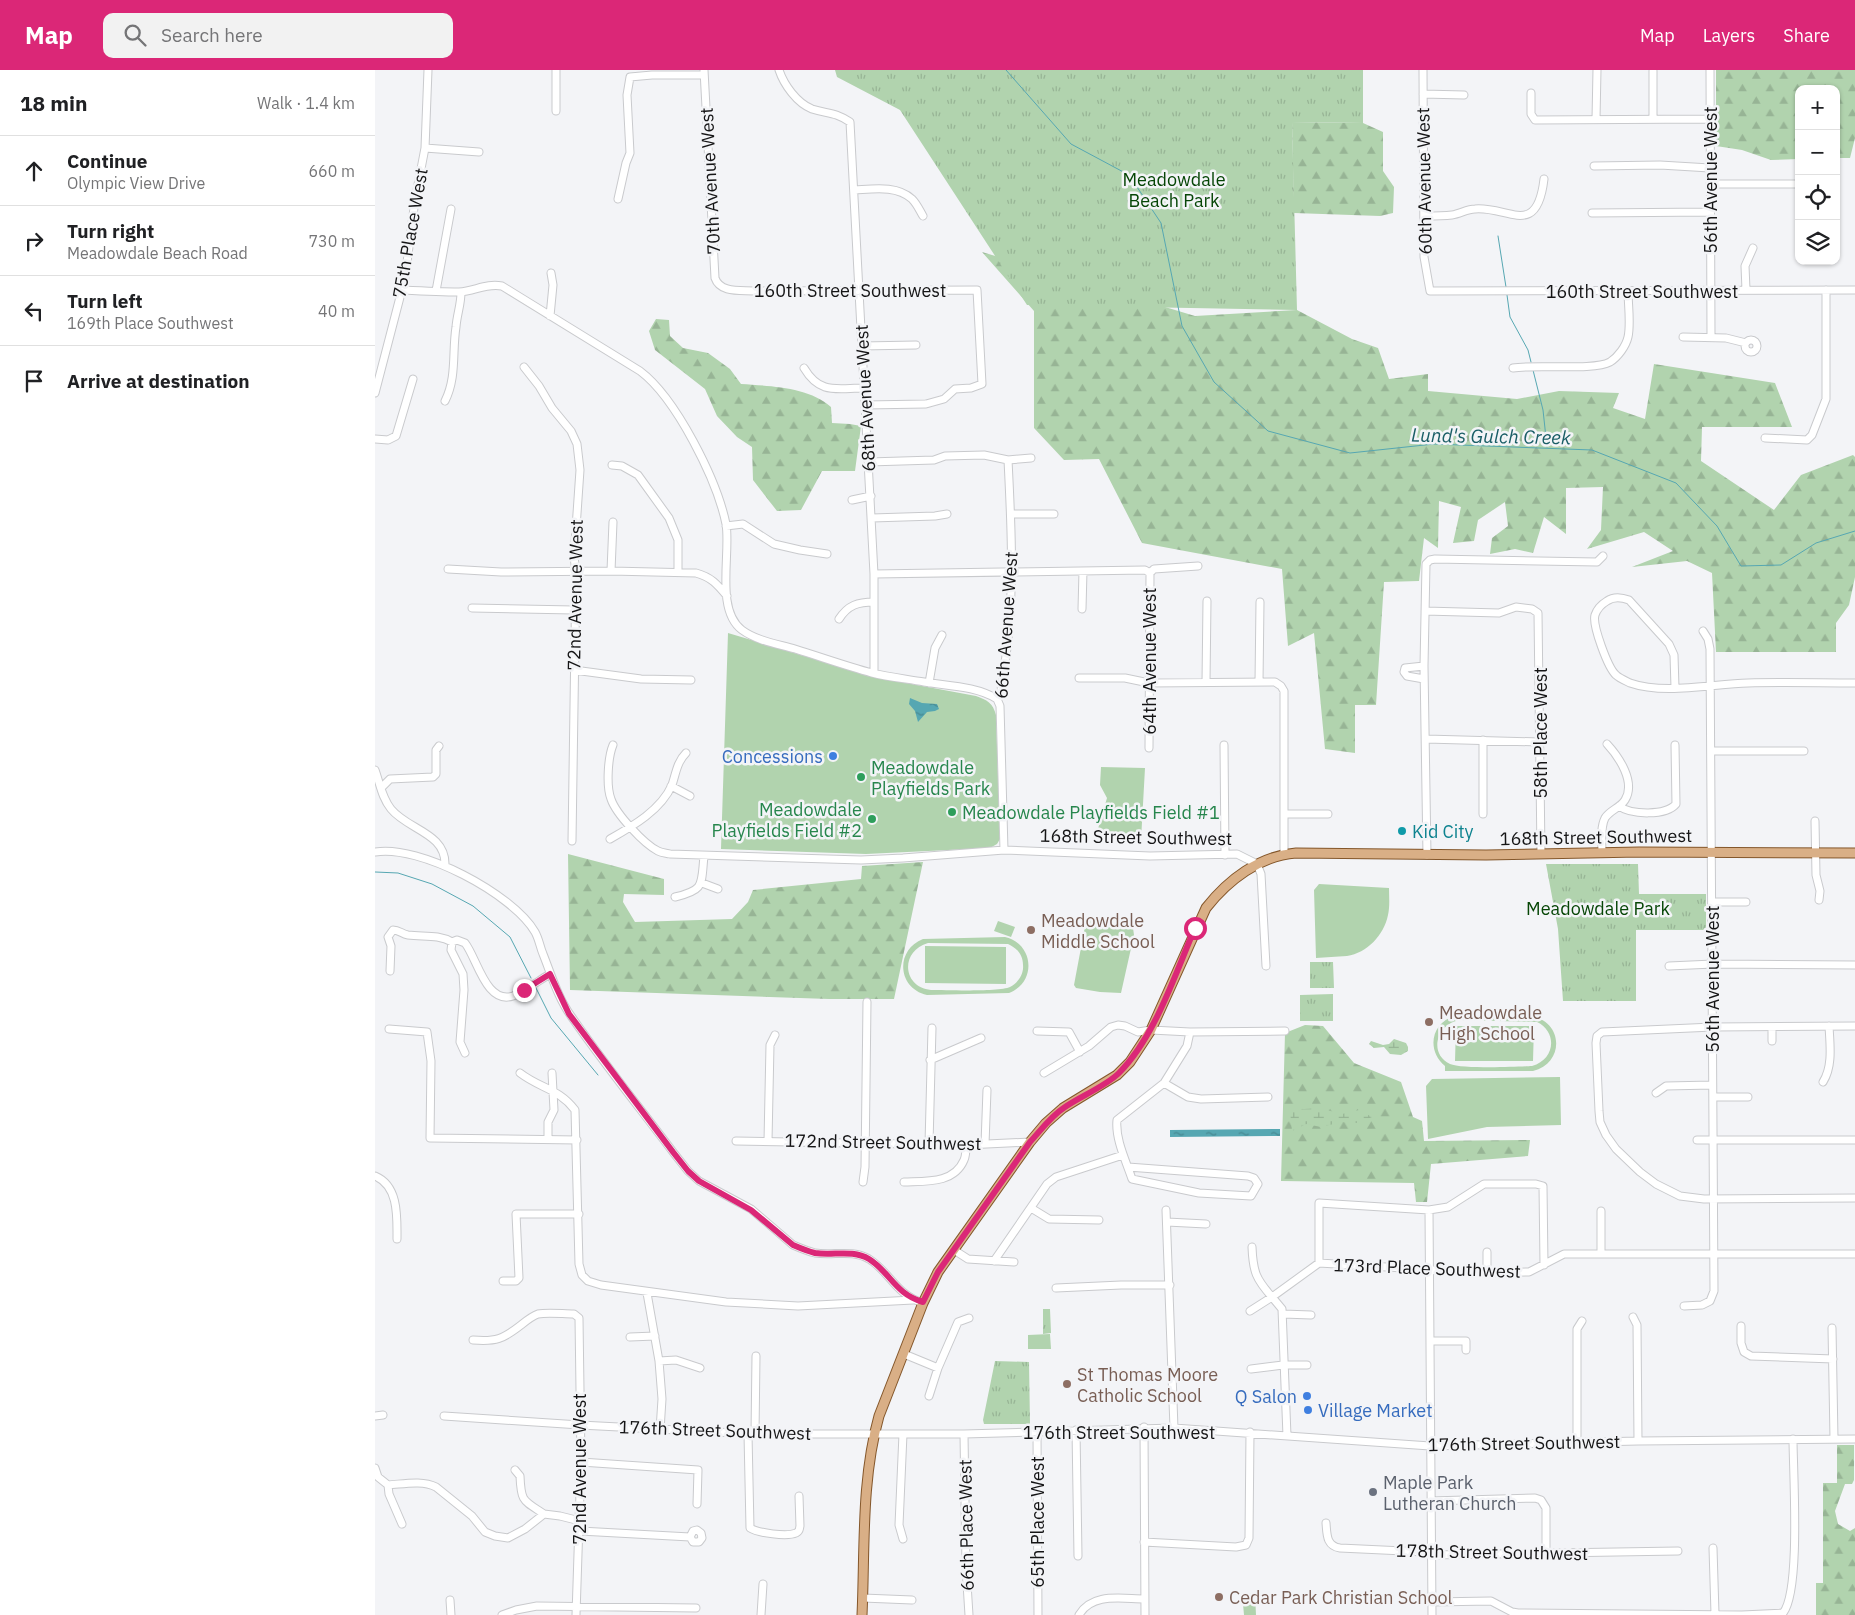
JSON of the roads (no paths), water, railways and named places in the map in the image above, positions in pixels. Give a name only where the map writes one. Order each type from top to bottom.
[{"type":"main road","name":"168th Street Southwest","points":[[1257,864],[1284,854],[1855,853]]},
{"type":"main road","points":[[862,1615],[867,1482],[874,1434],[879,1416],[923,1302],[938,1272],[1030,1142],[1046,1123],[1063,1108],[1117,1075],[1130,1062],[1151,1030],[1206,908],[1225,885],[1257,864]]},
{"type":"street","name":"75th Place West","points":[[375,393],[403,290],[415,200],[425,148],[428,70]]},
{"type":"street","points":[[556,70],[556,111]]},
{"type":"street","name":"68th Avenue West","points":[[779,70],[785,84],[806,106],[840,115],[850,122],[875,574],[874,673]]},
{"type":"street","name":"60th Avenue West","points":[[1423,70],[1424,257],[1430,291]]},
{"type":"street","points":[[1596,119],[1597,70]]},
{"type":"street","name":"56th Avenue West","points":[[1710,70],[1711,337]]},
{"type":"street","points":[[1653,71],[1653,118]]},
{"type":"street","points":[[617,199],[630,153],[627,95],[631,77],[704,72]]},
{"type":"street","name":"70th Avenue West","points":[[704,72],[715,278],[718,285],[723,288]]},
{"type":"street","points":[[1531,93],[1531,114],[1535,120],[1710,119]]},
{"type":"street","points":[[1423,94],[1464,95]]},
{"type":"street","points":[[425,148],[479,152]]},
{"type":"street","points":[[1594,166],[1660,165],[1710,168]]},
{"type":"street","points":[[1425,216],[1453,215],[1468,209],[1477,208],[1519,217],[1528,214],[1534,209],[1542,193],[1544,180]]},
{"type":"street","points":[[1709,184],[1795,184]]},
{"type":"street","points":[[855,190],[894,190],[912,199],[923,216]]},
{"type":"street","points":[[436,291],[451,209]]},
{"type":"street","points":[[1592,213],[1710,212]]},
{"type":"street","points":[[1746,290],[1745,266],[1753,248]]},
{"type":"street","points":[[550,316],[553,285],[551,273]]},
{"type":"street","points":[[403,290],[461,292],[485,285],[494,284],[502,286],[639,371],[655,383],[690,437],[716,492],[726,526],[727,597],[734,621],[741,629],[753,635],[874,673],[980,691],[997,699]]},
{"type":"street","name":"160th Street Southwest","points":[[723,288],[754,291],[977,290],[982,384],[971,388],[955,389],[944,399],[926,404],[865,405]]},
{"type":"street","points":[[1765,438],[1807,440],[1812,434],[1826,399],[1826,290]]},
{"type":"street","name":"160th Street Southwest","points":[[1430,291],[1855,290]]},
{"type":"street","points":[[1513,368],[1593,365],[1609,362],[1622,350],[1628,337],[1629,291]]},
{"type":"street","points":[[445,401],[451,388],[454,364],[453,348],[456,322],[461,306],[461,292]]},
{"type":"street","points":[[1683,338],[1711,337],[1734,339],[1746,343]]},
{"type":"street","points":[[862,346],[916,346]]},
{"type":"street","name":"72nd Avenue West","points":[[524,367],[539,386],[552,408],[571,431],[577,444],[580,470],[574,557],[572,841]]},
{"type":"street","points":[[803,368],[813,380],[824,388],[864,388]]},
{"type":"street","points":[[375,439],[387,440],[396,436],[413,379]]},
{"type":"street","points":[[869,462],[934,460],[945,456],[984,455],[1007,460],[1031,458]]},
{"type":"street","name":"66th Avenue West","points":[[1004,850],[1000,706],[997,699],[1000,696],[1008,638],[1011,572],[1011,514],[1007,460]]},
{"type":"street","points":[[612,465],[622,466],[638,475],[669,518],[678,540],[678,572]]},
{"type":"street","points":[[852,500],[871,496]]},
{"type":"street","points":[[872,518],[947,514]]},
{"type":"street","points":[[1011,514],[1054,514]]},
{"type":"street","points":[[611,571],[613,522]]},
{"type":"street","points":[[726,526],[743,524],[774,544],[827,554]]},
{"type":"street","points":[[1427,855],[1424,666],[1426,564],[1430,560],[1597,562],[1603,556]]},
{"type":"street","points":[[875,574],[1145,570],[1149,573],[1154,569],[1199,566]]},
{"type":"street","points":[[449,569],[479,569],[501,572],[611,571],[696,573],[715,581],[727,597]]},
{"type":"street","points":[[1082,609],[1083,571]]},
{"type":"street","name":"64th Avenue West","points":[[1149,573],[1149,748]]},
{"type":"street","points":[[1675,688],[1674,655],[1669,644],[1629,600],[1621,597],[1611,598],[1601,604],[1595,615],[1595,625],[1608,663],[1616,675],[1629,682],[1644,686],[1675,688],[1746,683],[1855,683]]},
{"type":"street","points":[[1206,682],[1207,601]]},
{"type":"street","points":[[839,619],[845,610],[853,605],[861,602],[874,602]]},
{"type":"street","points":[[1259,682],[1260,602]]},
{"type":"street","name":"58th Place West","points":[[1425,611],[1499,613],[1516,607],[1532,609],[1537,613],[1541,854]]},
{"type":"street","points":[[472,608],[574,610]]},
{"type":"street","name":"56th Avenue West","points":[[1684,1306],[1702,1305],[1710,1301],[1714,1291],[1711,649],[1703,631]]},
{"type":"street","points":[[929,682],[935,648],[942,635]]},
{"type":"street","points":[[1424,666],[1408,667],[1405,668],[1404,672],[1407,676],[1425,679]]},
{"type":"street","points":[[574,670],[641,679],[691,680]]},
{"type":"street","points":[[1079,678],[1125,678],[1149,683],[1275,682],[1281,686],[1284,691],[1284,854]]},
{"type":"street","points":[[1425,739],[1540,742]]},
{"type":"street","points":[[1483,740],[1483,814]]},
{"type":"street","points":[[1602,852],[1602,834],[1605,819],[1625,800],[1627,780],[1621,763],[1607,744]]},
{"type":"street","name":"168th Street Southwest","points":[[613,745],[610,752],[609,792],[615,808],[631,827],[659,852],[704,856],[861,860],[1004,850],[1150,856],[1237,854],[1257,864]]},
{"type":"street","points":[[1224,745],[1225,854]]},
{"type":"street","points":[[1619,806],[1632,812],[1662,812],[1671,810],[1676,804],[1675,745]]},
{"type":"street","points":[[381,788],[390,779],[433,778],[436,774],[437,750],[439,746]]},
{"type":"street","points":[[1712,751],[1804,751]]},
{"type":"street","points":[[610,839],[631,827],[661,802],[671,786],[680,759],[686,753]]},
{"type":"street","points":[[375,770],[383,799],[393,812],[442,847],[445,865]]},
{"type":"street","points":[[671,786],[690,796]]},
{"type":"street","points":[[1285,814],[1328,814]]},
{"type":"street","points":[[1815,821],[1816,875],[1820,891],[1819,900]]},
{"type":"street","points":[[375,852],[389,851],[421,857],[445,865],[487,888],[516,910],[535,932],[550,974],[569,1014],[688,1171],[699,1181],[751,1210],[793,1245],[801,1249],[815,1253],[850,1253],[869,1259],[894,1285],[913,1300]]},
{"type":"street","points":[[675,898],[692,893],[702,883],[704,856]]},
{"type":"street","points":[[1257,864],[1261,874],[1266,966]]},
{"type":"street","points":[[702,883],[718,889]]},
{"type":"street","points":[[1712,902],[1746,902]]},
{"type":"street","points":[[390,971],[391,946],[388,937],[393,930],[397,930],[407,934],[436,936],[452,942],[457,940],[465,943],[488,988],[505,997],[513,996],[550,974]]},
{"type":"street","points":[[452,942],[451,950],[463,974],[464,990],[459,1042],[465,1053]]},
{"type":"street","points":[[1669,966],[1713,964],[1855,965]]},
{"type":"street","points":[[863,1182],[865,1167],[867,1002]]},
{"type":"street","points":[[1044,1073],[1089,1046],[1111,1027],[1118,1025],[1138,1032],[1151,1030],[1191,1032],[1285,1031]]},
{"type":"street","points":[[1823,1082],[1828,1075],[1830,1064],[1829,1026]]},
{"type":"street","points":[[1855,1026],[1713,1027],[1602,1032],[1597,1036],[1596,1043],[1600,1122],[1616,1149],[1640,1172],[1656,1184],[1680,1196],[1714,1200],[1855,1198]]},
{"type":"street","points":[[1772,1027],[1772,1041]]},
{"type":"street","points":[[929,1144],[931,1028]]},
{"type":"street","points":[[389,1029],[427,1032],[431,1060],[430,1138],[577,1140]]},
{"type":"street","points":[[1037,1031],[1069,1032],[1080,1052]]},
{"type":"street","points":[[1127,1167],[1248,1176],[1254,1178],[1258,1184],[1251,1196],[1199,1193],[1132,1179],[1127,1167],[1123,1155],[1117,1120],[1163,1083],[1187,1046],[1191,1032]]},
{"type":"street","points":[[767,1141],[770,1045],[775,1035]]},
{"type":"street","points":[[930,1060],[981,1038]]},
{"type":"street","points":[[520,1073],[542,1088],[553,1090],[563,1096],[575,1110],[579,1264],[582,1275],[588,1281],[647,1293],[773,1305],[798,1306],[913,1300],[923,1302]]},
{"type":"street","points":[[548,1140],[548,1122],[554,1110],[552,1073]]},
{"type":"street","points":[[1163,1083],[1188,1097],[1201,1099],[1268,1097]]},
{"type":"street","points":[[1657,1093],[1667,1086],[1712,1085]]},
{"type":"street","points":[[985,1144],[987,1090]]},
{"type":"street","points":[[1713,1097],[1748,1097]]},
{"type":"street","points":[[1697,1140],[1855,1140]]},
{"type":"street","name":"172nd Street Southwest","points":[[736,1141],[966,1145],[1030,1142]]},
{"type":"street","points":[[904,1182],[939,1180],[950,1176],[965,1159],[966,1145]]},
{"type":"street","points":[[994,1261],[1047,1184],[1056,1176],[1123,1155]]},
{"type":"street","points":[[375,1176],[384,1180],[394,1197],[397,1239]]},
{"type":"street","points":[[1319,1263],[1319,1203],[1429,1210],[1448,1207],[1469,1190],[1484,1184],[1536,1184],[1543,1186],[1544,1265]]},
{"type":"street","points":[[1031,1208],[1049,1220],[1099,1220]]},
{"type":"street","points":[[1166,1210],[1174,1428]]},
{"type":"street","points":[[1429,1210],[1430,1555],[1432,1615]]},
{"type":"street","points":[[1601,1211],[1601,1254]]},
{"type":"street","points":[[503,1281],[516,1281],[519,1278],[516,1214],[579,1214]]},
{"type":"street","points":[[1167,1222],[1206,1224]]},
{"type":"street","points":[[1252,1247],[1255,1274],[1259,1282],[1279,1305],[1283,1314],[1283,1365],[1287,1436]]},
{"type":"street","points":[[955,1250],[968,1259],[1014,1262]]},
{"type":"street","points":[[1487,1252],[1487,1274]]},
{"type":"street","name":"173rd Place Southwest","points":[[1250,1312],[1319,1263],[1487,1274],[1529,1272],[1564,1254],[1855,1254]]},
{"type":"street","points":[[1056,1288],[1170,1285]]},
{"type":"street","points":[[647,1293],[659,1361],[662,1399],[661,1430]]},
{"type":"street","name":"72nd Avenue West","points":[[473,1340],[489,1341],[499,1339],[537,1314],[574,1314],[579,1318],[581,1462],[576,1615]]},
{"type":"street","points":[[1283,1314],[1311,1315]]},
{"type":"street","points":[[1633,1317],[1637,1325],[1638,1441]]},
{"type":"street","points":[[929,1396],[938,1368],[958,1322],[969,1318]]},
{"type":"street","points":[[1577,1442],[1577,1329],[1582,1320]]},
{"type":"street","points":[[1741,1326],[1741,1343],[1744,1352],[1751,1356],[1833,1359]]},
{"type":"street","points":[[1832,1328],[1834,1439]]},
{"type":"street","points":[[630,1337],[655,1336]]},
{"type":"street","points":[[1430,1341],[1466,1341],[1466,1350]]},
{"type":"street","points":[[904,1354],[938,1368]]},
{"type":"street","points":[[755,1356],[750,1528],[755,1531],[794,1534],[799,1530],[800,1526],[799,1496]]},
{"type":"street","points":[[659,1361],[677,1360],[699,1368]]},
{"type":"street","points":[[1251,1369],[1283,1365],[1307,1365]]},
{"type":"street","points":[[375,1416],[383,1415]]},
{"type":"street","name":"176th Street Southwest","points":[[444,1416],[580,1426],[752,1434],[964,1434],[1174,1428],[1430,1446],[1577,1442],[1855,1439]]},
{"type":"street","points":[[1144,1428],[1145,1615]]},
{"type":"street","points":[[1076,1430],[1077,1556]]},
{"type":"street","name":"65th Place West","points":[[1037,1432],[1038,1614]]},
{"type":"street","points":[[1144,1542],[1236,1547],[1246,1545],[1249,1538],[1250,1432]]},
{"type":"street","points":[[903,1434],[899,1525],[903,1539]]},
{"type":"street","name":"66th Place West","points":[[964,1434],[966,1568],[969,1615]]},
{"type":"street","points":[[1432,1602],[1491,1601],[1512,1612],[1518,1613],[1742,1615],[1783,1613],[1786,1609],[1793,1574],[1793,1439]]},
{"type":"street","points":[[581,1462],[698,1470],[697,1504]]},
{"type":"street","points":[[375,1468],[378,1477],[389,1485],[430,1484],[437,1487],[472,1516],[485,1532],[495,1536],[508,1538],[525,1529],[544,1514]]},
{"type":"street","points":[[515,1470],[520,1476],[521,1495],[525,1501],[544,1514],[580,1521]]},
{"type":"street","points":[[389,1485],[389,1494],[402,1524]]},
{"type":"street","points":[[1430,1500],[1535,1498],[1543,1501],[1546,1508],[1546,1554]]},
{"type":"street","name":"178th Street Southwest","points":[[1326,1523],[1329,1541],[1336,1548],[1425,1552],[1430,1555],[1678,1551]]},
{"type":"street","points":[[580,1531],[690,1537]]},
{"type":"street","points":[[1713,1548],[1715,1614]]},
{"type":"street","points":[[761,1615],[763,1584]]},
{"type":"street","points":[[863,1598],[913,1600]]},
{"type":"street","points":[[1079,1615],[1083,1607],[1090,1602],[1101,1599],[1145,1599]]},
{"type":"street","points":[[450,1600],[451,1615]]},
{"type":"street","points":[[502,1615],[537,1606],[696,1608]]},
{"type":"water","points":[[910,698],[922,703],[937,704],[939,709],[927,712],[918,722],[915,711],[909,704]]},
{"type":"water","points":[[1280,1129],[1280,1136],[1170,1137],[1170,1130]]},
{"type":"waterway","name":"Lund's Gulch Creek","points":[[1006,70],[1071,144],[1129,175],[1161,223],[1182,326],[1214,382],[1268,431],[1350,453],[1434,444],[1592,450],[1676,483],[1717,526],[1741,566],[1781,565],[1816,543],[1855,531]]},
{"type":"waterway","points":[[1498,236],[1506,287]]},
{"type":"waterway","points":[[1507,295],[1510,317],[1528,350],[1531,362]]},
{"type":"waterway","points":[[1533,370],[1543,410],[1547,447]]},
{"type":"waterway","points":[[375,872],[398,873],[432,884],[473,906],[510,937],[531,978]]},
{"type":"waterway","points":[[536,988],[551,1018],[598,1075]]},
{"type":"place","name":"Concessions","points":[[833,756]]},
{"type":"place","name":"Meadowdale Playfields Park","points":[[861,777]]},
{"type":"place","name":"Meadowdale Playfields Field #1","points":[[952,812]]},
{"type":"place","name":"Meadowdale Playfields Field #2","points":[[872,819]]},
{"type":"place","name":"Kid City","points":[[1402,831]]},
{"type":"place","name":"Meadowdale Middle School","points":[[1031,930]]},
{"type":"place","name":"Meadowdale High School","points":[[1429,1022]]},
{"type":"place","name":"St Thomas Moore Catholic School","points":[[1067,1384]]},
{"type":"place","name":"Q Salon","points":[[1307,1396]]},
{"type":"place","name":"Village Market","points":[[1308,1410]]},
{"type":"place","name":"Maple Park Lutheran Church","points":[[1373,1492]]},
{"type":"place","name":"Cedar Park Christian School","points":[[1219,1597]]},
{"type":"park label","name":"Meadowdale Beach Park","points":[[1174,189]]},
{"type":"park label","name":"Meadowdale Park","points":[[1598,908]]}]
